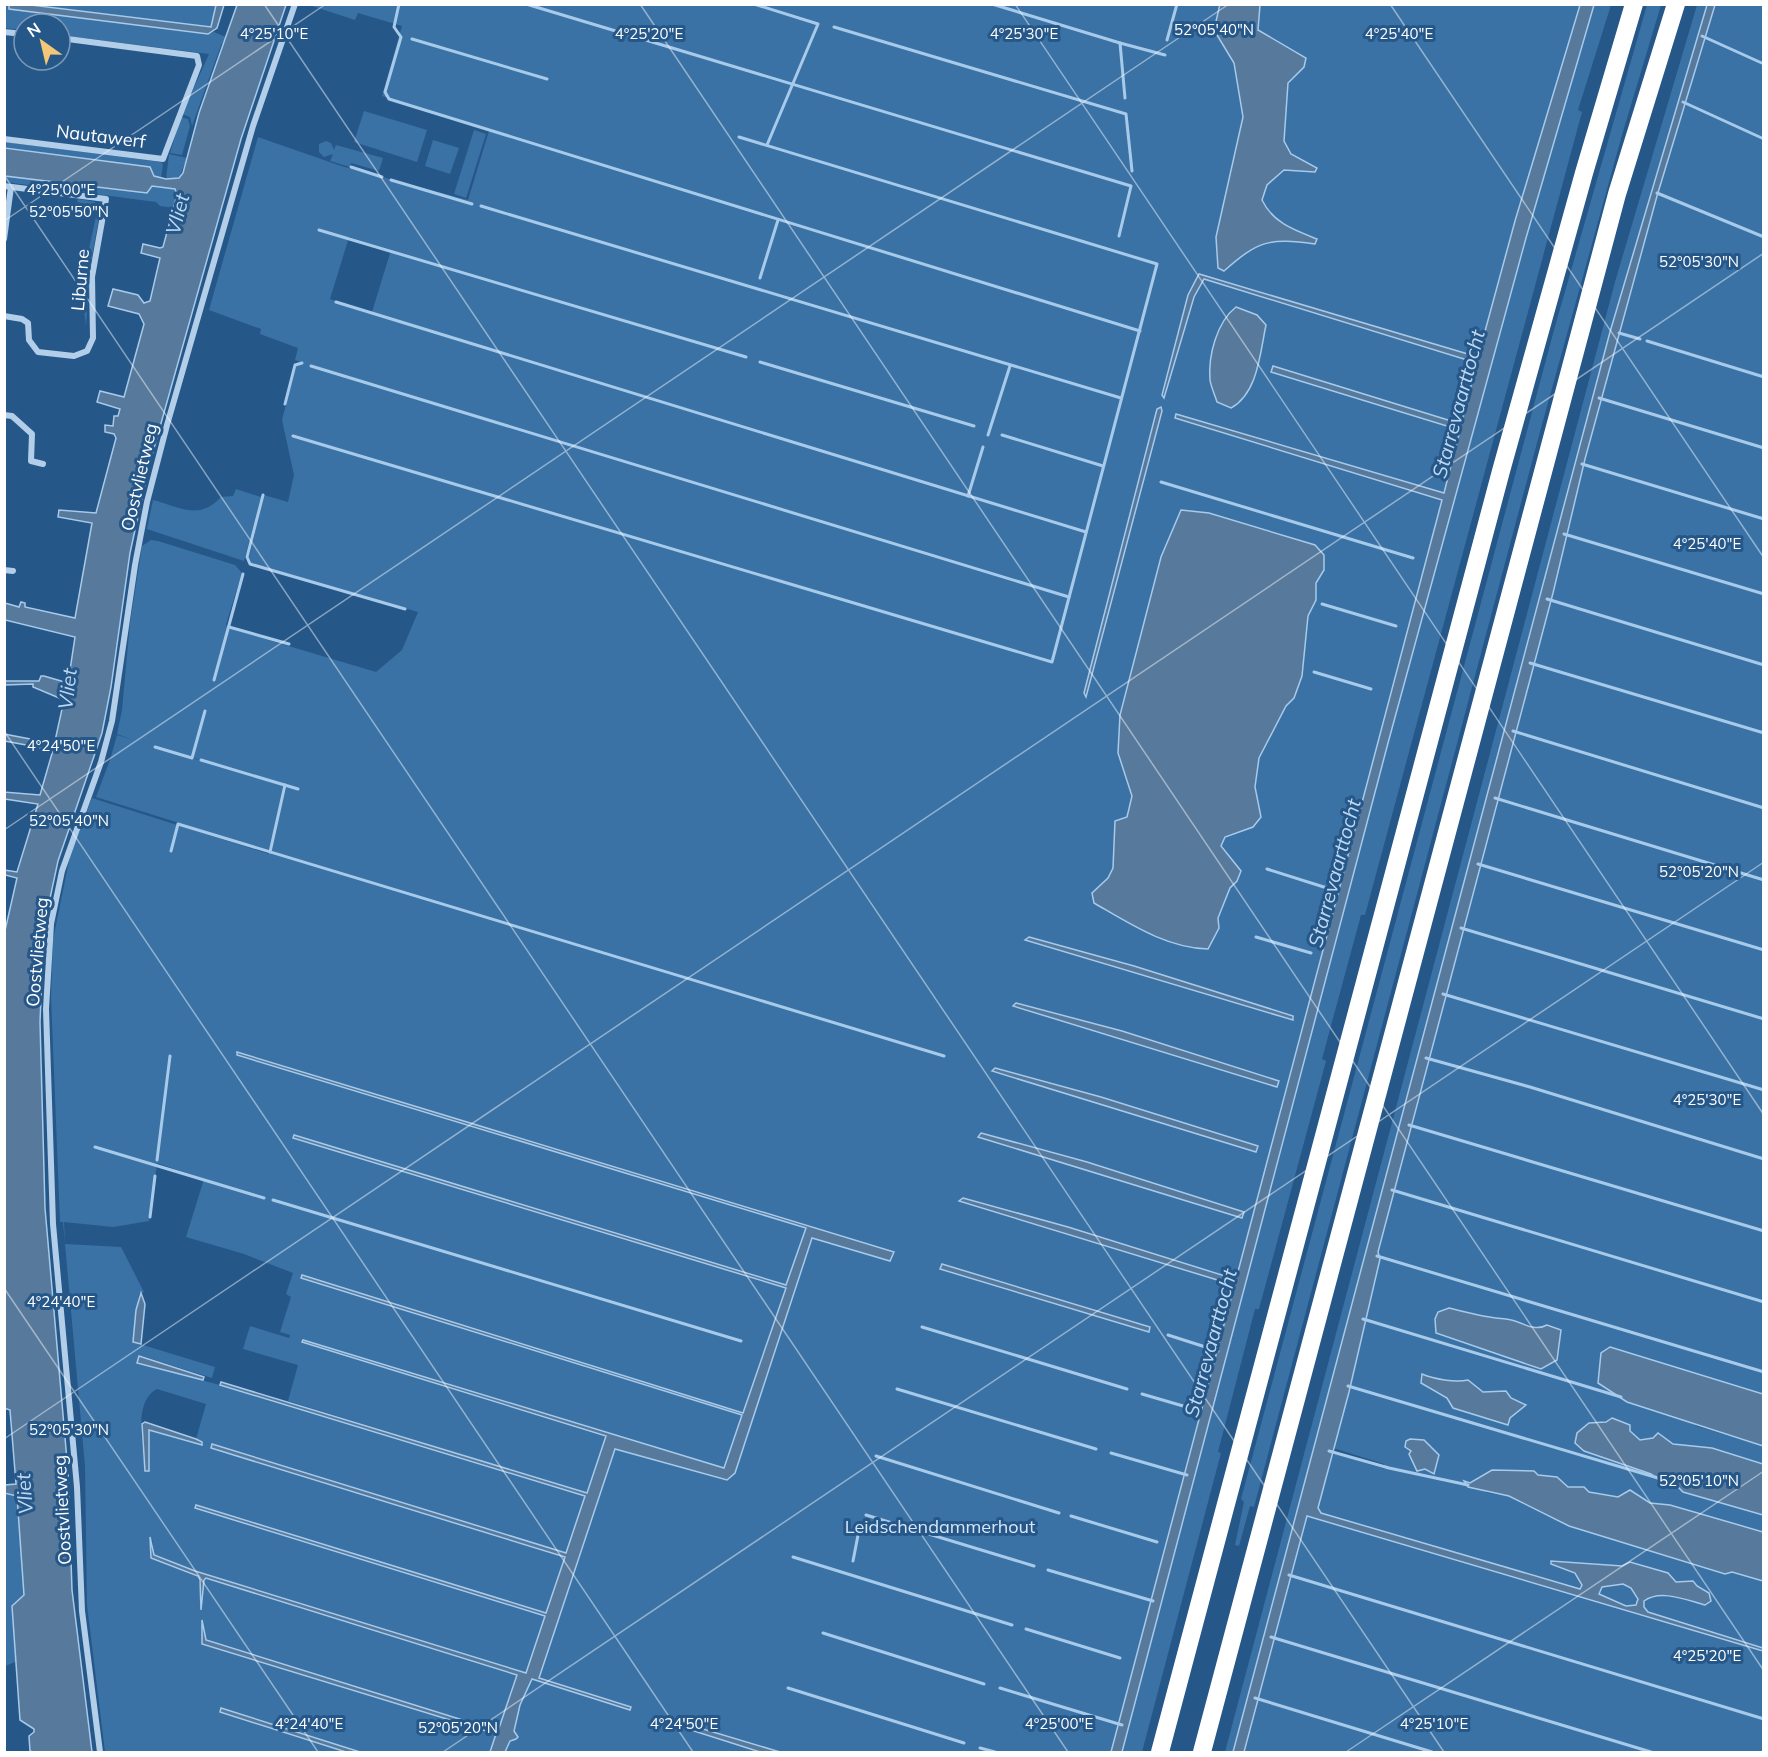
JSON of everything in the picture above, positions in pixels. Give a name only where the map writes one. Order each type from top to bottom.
[{"type":"highway","points":[[1160,1752],[1501,471],[1634,4]]},
{"type":"highway","points":[[1202,1752],[1614,205],[1676,4]]},
{"type":"street","name":"Oostvlietweg","points":[[100,1752],[82,1611],[77,1487],[53,1224],[47,1102],[46,999],[51,924],[62,871],[101,762],[112,721],[135,565],[147,502],[167,425],[253,126],[295,4]]},
{"type":"street","name":"Nautawerf","points":[[4,139],[163,159],[199,65],[197,56],[72,40]]},
{"type":"street","name":"Liburne","points":[[4,239],[8,186],[106,199],[92,277],[93,338],[87,351],[74,356],[38,352],[29,340],[28,322],[4,316]]},
{"type":"street","points":[[4,416],[12,416],[32,434],[31,461],[43,464]]},
{"type":"street","points":[[4,570],[12,571]]},
{"type":"green space","points":[[9,4],[10,9],[34,12],[12,12],[12,29],[5,28],[5,5]]},
{"type":"green space","points":[[216,4],[211,27],[31,5]]},
{"type":"green space","name":"Leidschendammerhout","points":[[309,5],[1580,5],[1515,221],[1374,763],[1111,1752],[105,1752],[87,1605],[85,1466],[63,1222],[60,1222],[51,997],[53,940],[70,856],[92,798],[269,854],[287,785],[166,750],[284,786],[269,851],[96,797],[117,735],[133,740],[117,734],[142,546],[151,540],[158,541],[235,565],[242,573],[226,624],[228,630],[376,672],[402,650],[418,612],[251,563],[249,557],[264,495],[288,502],[294,475],[282,420],[296,366],[303,363],[295,360],[298,348],[260,334],[261,329],[209,310],[258,137],[341,166],[468,200],[489,131],[382,96],[402,26],[358,13],[355,20]],"holes":[[[349,237],[391,250],[372,312],[330,299]],[[292,435],[642,541],[293,437]],[[238,1052],[893,1252],[802,1227],[237,1055]],[[157,1163],[204,1179],[186,1237],[244,1254],[293,1273],[286,1294],[291,1297],[280,1332],[290,1335],[289,1338],[250,1326],[243,1349],[298,1365],[288,1401],[587,1493],[606,1437],[303,1342],[303,1340],[724,1468],[608,1434],[529,1676],[206,1578],[202,1601],[198,1576],[151,1558],[152,1538],[154,1555],[195,1571],[526,1673],[545,1616],[196,1508],[196,1506],[546,1613],[565,1557],[212,1448],[212,1444],[566,1553],[586,1496],[220,1385],[137,1363],[139,1355],[212,1378],[215,1367],[133,1342],[139,1294],[144,1292],[121,1247],[65,1244],[64,1222],[113,1227],[149,1221]],[[302,1276],[742,1413],[741,1415],[301,1278]],[[157,1389],[206,1404],[196,1439],[202,1442],[201,1445],[148,1430],[145,1470],[141,1426],[144,1404],[149,1395]]]},
{"type":"green space","points":[[1594,5],[1611,5],[1578,110],[1582,112],[1365,915],[1361,915],[1322,1059],[1326,1061],[1259,1309],[1255,1309],[1218,1452],[1221,1453],[1142,1752],[1122,1752],[1388,743],[1526,238]]},
{"type":"green space","points":[[1647,5],[1661,5],[1622,135],[1538,439],[1254,1507],[1250,1506],[1239,1546],[1235,1545],[1244,1502],[1241,1499],[1554,330]]},
{"type":"green space","points":[[1697,5],[1707,5],[1610,332],[1233,1752],[1225,1752],[1615,282]]},
{"type":"green space","points":[[1715,5],[1763,5],[1763,1394],[1610,1347],[1696,1426],[1763,1446],[1763,1464],[1712,1448],[1673,1444],[1658,1433],[1653,1438],[1640,1440],[1622,1428],[1602,1423],[1588,1423],[1584,1451],[1651,1474],[1663,1483],[1677,1486],[1683,1492],[1763,1515],[1763,1532],[1670,1505],[1650,1503],[1630,1490],[1618,1497],[1589,1492],[1584,1487],[1568,1487],[1557,1478],[1537,1475],[1533,1471],[1492,1470],[1470,1483],[1465,1481],[1488,1493],[1509,1496],[1569,1526],[1763,1581],[1763,1648],[1647,1612],[1644,1607],[1644,1601],[1658,1596],[1674,1597],[1705,1605],[1708,1593],[1693,1581],[1676,1582],[1622,1566],[1551,1561],[1551,1564],[1575,1573],[1582,1585],[1580,1589],[1321,1513],[1318,1509],[1331,1456],[1335,1454],[1385,1469],[1384,1464],[1333,1448],[1380,1259],[1378,1252],[1553,593],[1585,459],[1657,196]],"holes":[[[1449,1308],[1514,1320],[1543,1328],[1482,1349],[1436,1333]],[[1422,1374],[1445,1380],[1468,1380],[1483,1392],[1506,1391],[1511,1398],[1525,1404],[1510,1418],[1509,1425],[1453,1408],[1447,1398],[1429,1389]],[[1410,1439],[1424,1440],[1439,1455],[1434,1473],[1417,1464],[1411,1452]]]},
{"type":"green space","points":[[72,17],[207,34],[214,32],[226,37],[221,45],[192,126],[190,117],[182,114],[209,54],[72,37]]},
{"type":"green space","points":[[364,111],[427,130],[417,162],[354,142]]},
{"type":"green space","points":[[181,117],[188,119],[190,126],[182,155],[170,153]]},
{"type":"green space","points":[[474,130],[486,134],[466,198],[454,194]]},
{"type":"green space","points":[[433,140],[459,148],[450,174],[425,166]]},
{"type":"green space","points":[[326,141],[331,143],[334,150],[336,145],[383,158],[379,171],[351,163],[350,167],[330,161],[333,154],[324,157],[319,152],[319,144]]},
{"type":"green space","points":[[5,142],[161,162],[163,164],[161,178],[153,176],[150,167],[5,148]]},
{"type":"green space","points":[[169,154],[187,158],[179,178],[166,179]]},
{"type":"green space","points":[[5,176],[147,193],[152,186],[175,189],[177,195],[174,208],[160,206],[156,202],[5,182]]},
{"type":"green space","points":[[78,199],[95,202],[100,212],[90,267],[86,326],[81,285],[97,212],[94,206],[77,202]]},
{"type":"green space","points":[[236,489],[261,497],[244,561],[147,529],[153,500],[189,510],[205,509],[221,497],[233,496]]},
{"type":"green space","points":[[4,1492],[19,1493],[24,1595],[23,1659],[5,1666]]},
{"type":"green space","points":[[1306,1515],[1763,1651],[1763,1752],[1244,1752]]},
{"type":"green space","points":[[1623,1584],[1631,1588],[1638,1599],[1636,1605],[1626,1607],[1599,1594],[1602,1587]]},
{"type":"water","points":[[1220,4],[1260,5],[1258,30],[1306,58],[1304,67],[1288,83],[1284,141],[1291,154],[1317,168],[1315,172],[1284,170],[1267,185],[1262,200],[1278,220],[1292,229],[1317,239],[1315,244],[1286,241],[1265,244],[1256,247],[1224,271],[1218,268],[1216,237],[1243,117],[1234,63],[1214,30]]},
{"type":"water","points":[[9,5],[31,5],[211,27],[216,5],[224,5],[217,28],[208,34],[72,17],[72,12],[33,12],[9,9]]},
{"type":"water","name":"Vliet","points":[[237,5],[286,5],[241,139],[149,466],[130,553],[111,687],[102,733],[58,861],[44,926],[40,1022],[45,1208],[68,1472],[72,1590],[92,1752],[33,1752],[30,1751],[29,1736],[34,1729],[20,1720],[12,1606],[24,1595],[17,1496],[4,1493],[5,1485],[16,1484],[10,1410],[4,1408],[4,935],[17,878],[5,875],[4,870],[17,872],[38,804],[5,799],[4,792],[40,795],[53,750],[5,741],[4,734],[51,743],[55,741],[64,700],[33,687],[33,684],[5,685],[4,681],[39,681],[41,676],[44,676],[68,683],[75,637],[5,620],[5,603],[19,607],[21,602],[25,603],[25,607],[75,618],[92,523],[58,517],[59,510],[96,513],[116,438],[114,434],[105,432],[105,425],[113,426],[114,416],[118,416],[120,409],[97,402],[100,391],[124,397],[144,324],[139,314],[108,306],[113,289],[138,295],[144,303],[150,301],[160,258],[141,253],[143,244],[163,247],[177,195],[175,189],[152,186],[147,193],[5,176],[5,148],[150,167],[154,176],[166,179],[179,178],[183,173],[199,113]]},
{"type":"water","points":[[1580,5],[1594,5],[1526,238],[1388,743],[1122,1752],[1111,1752],[1442,500],[1175,418],[1176,414],[1444,493],[1460,430],[1271,372],[1273,366],[1461,424],[1477,363],[1204,279],[1194,297],[1164,398],[1162,395],[1188,295],[1199,274],[1478,357],[1515,221]]},
{"type":"water","points":[[1707,5],[1715,5],[1657,196],[1585,459],[1553,593],[1378,1252],[1380,1259],[1349,1392],[1318,1508],[1321,1513],[1580,1589],[1582,1585],[1575,1573],[1551,1564],[1551,1561],[1622,1566],[1630,1562],[1668,1573],[1676,1582],[1693,1581],[1709,1593],[1711,1601],[1705,1605],[1674,1597],[1658,1596],[1644,1601],[1644,1607],[1648,1612],[1763,1648],[1763,1651],[1307,1516],[1244,1752],[1233,1752],[1610,332]],"holes":[[[1623,1584],[1631,1588],[1638,1599],[1636,1605],[1626,1606],[1599,1594],[1602,1587]]]},
{"type":"water","points":[[1236,307],[1257,315],[1266,325],[1252,383],[1247,393],[1231,408],[1217,402],[1211,383],[1210,370],[1212,350],[1219,330],[1229,313]]},
{"type":"water","points":[[1161,407],[1162,411],[1086,697],[1084,693],[1157,409]]},
{"type":"water","points":[[1181,510],[1209,513],[1315,545],[1324,555],[1324,570],[1316,583],[1316,600],[1308,616],[1302,676],[1294,698],[1286,706],[1259,758],[1255,787],[1261,817],[1253,827],[1225,837],[1221,846],[1241,871],[1237,881],[1230,888],[1218,918],[1219,928],[1208,949],[1177,944],[1148,933],[1094,903],[1092,893],[1108,878],[1113,868],[1115,821],[1127,817],[1132,796],[1118,753],[1120,715],[1161,557]]},
{"type":"water","points":[[1029,937],[1134,966],[1293,1016],[1293,1020],[1025,940]]},
{"type":"water","points":[[1016,1003],[1122,1031],[1279,1081],[1277,1087],[1013,1006]]},
{"type":"water","points":[[237,1052],[894,1252],[890,1261],[812,1238],[735,1473],[727,1480],[615,1449],[539,1678],[631,1707],[630,1710],[532,1679],[520,1705],[514,1731],[518,1737],[510,1741],[505,1752],[490,1752],[496,1734],[202,1644],[202,1620],[206,1640],[498,1731],[517,1675],[206,1578],[201,1610],[198,1576],[151,1558],[150,1537],[154,1555],[195,1571],[526,1673],[545,1616],[195,1508],[196,1505],[546,1613],[565,1557],[211,1448],[212,1444],[566,1553],[585,1496],[220,1385],[221,1382],[587,1493],[606,1436],[302,1342],[303,1340],[724,1468],[742,1415],[301,1278],[302,1275],[743,1413],[786,1288],[293,1138],[294,1135],[786,1285],[806,1228],[237,1055]]},
{"type":"water","points":[[995,1068],[1101,1097],[1258,1146],[1256,1152],[992,1071]]},
{"type":"water","points":[[981,1133],[1087,1162],[1244,1212],[1242,1218],[978,1137]]},
{"type":"water","points":[[963,1198],[1068,1227],[1225,1276],[1224,1282],[959,1201]]},
{"type":"water","points":[[942,1264],[1150,1327],[1149,1332],[940,1269]]},
{"type":"water","points":[[141,1293],[145,1304],[141,1344],[133,1342],[136,1310]]},
{"type":"water","points":[[1449,1308],[1511,1320],[1537,1328],[1547,1325],[1561,1330],[1557,1360],[1541,1369],[1436,1333],[1435,1319],[1438,1312]]},
{"type":"water","points":[[1610,1347],[1763,1394],[1763,1446],[1627,1402],[1598,1383],[1601,1353]]},
{"type":"water","points":[[139,1356],[204,1377],[203,1380],[137,1363]]},
{"type":"water","points":[[1422,1374],[1445,1380],[1468,1380],[1483,1392],[1506,1391],[1511,1398],[1526,1405],[1510,1418],[1508,1425],[1453,1408],[1447,1398],[1421,1383]]},
{"type":"water","points":[[1612,1418],[1630,1425],[1630,1431],[1640,1440],[1653,1438],[1658,1433],[1673,1444],[1712,1448],[1763,1464],[1763,1515],[1683,1492],[1677,1486],[1663,1483],[1651,1474],[1584,1451],[1575,1443],[1577,1433],[1589,1423],[1606,1422]]},
{"type":"water","points":[[145,1422],[196,1439],[202,1442],[202,1445],[149,1430],[149,1471],[145,1471],[142,1424]]},
{"type":"water","points":[[1424,1440],[1439,1455],[1434,1474],[1425,1469],[1417,1471],[1409,1454],[1411,1451],[1405,1447],[1406,1441]]},
{"type":"water","points":[[1492,1470],[1534,1471],[1538,1475],[1557,1477],[1568,1487],[1584,1487],[1589,1492],[1618,1497],[1630,1490],[1650,1503],[1670,1505],[1763,1532],[1763,1581],[1732,1572],[1725,1574],[1569,1526],[1509,1496],[1468,1487],[1464,1481],[1470,1483]]},
{"type":"water","points":[[221,1708],[360,1752],[346,1752],[220,1712]]},
{"type":"water","points":[[673,1720],[780,1752],[760,1752],[672,1724]]},
{"type":"waterway","points":[[399,4],[394,27],[401,37],[385,92],[389,99],[1140,331]]},
{"type":"waterway","points":[[526,4],[1131,186],[1119,236]]},
{"type":"waterway","points":[[754,4],[818,24],[767,145]]},
{"type":"waterway","points":[[992,4],[1120,43]]},
{"type":"waterway","points":[[1167,40],[1177,4]]},
{"type":"waterway","points":[[834,27],[1126,114],[1132,171]]},
{"type":"waterway","points":[[1702,36],[1764,64]]},
{"type":"waterway","points":[[412,39],[547,79]]},
{"type":"waterway","points":[[1125,98],[1120,43],[1165,55]]},
{"type":"waterway","points":[[1683,102],[1764,139]]},
{"type":"waterway","points":[[293,436],[1052,662],[1157,264],[739,137]]},
{"type":"waterway","points":[[351,167],[382,177]]},
{"type":"waterway","points":[[391,180],[472,204]]},
{"type":"waterway","points":[[1657,193],[1764,237]]},
{"type":"waterway","points":[[481,206],[1121,398]]},
{"type":"waterway","points":[[760,278],[778,220]]},
{"type":"waterway","points":[[319,230],[746,357]]},
{"type":"waterway","points":[[336,302],[1086,532]]},
{"type":"waterway","points":[[1619,333],[1640,339]]},
{"type":"waterway","points":[[1647,341],[1764,377]]},
{"type":"waterway","points":[[760,362],[974,426]]},
{"type":"waterway","points":[[285,404],[295,365],[302,363]]},
{"type":"waterway","points":[[311,366],[1069,597]]},
{"type":"waterway","points":[[988,435],[1010,366]]},
{"type":"waterway","points":[[1599,398],[1764,448]]},
{"type":"waterway","points":[[1002,435],[1103,466]]},
{"type":"waterway","points":[[968,496],[983,447]]},
{"type":"waterway","points":[[1582,464],[1764,519]]},
{"type":"waterway","points":[[1161,482],[1413,558]]},
{"type":"waterway","points":[[263,495],[247,557],[250,564],[405,609]]},
{"type":"waterway","points":[[1564,534],[1764,594]]},
{"type":"waterway","points":[[214,680],[243,574]]},
{"type":"waterway","points":[[1547,599],[1764,665]]},
{"type":"waterway","points":[[1322,604],[1396,626]]},
{"type":"waterway","points":[[229,627],[289,644]]},
{"type":"waterway","points":[[1530,663],[1764,733]]},
{"type":"waterway","points":[[1314,672],[1371,689]]},
{"type":"waterway","points":[[155,747],[192,758],[205,711]]},
{"type":"waterway","points":[[1513,731],[1764,808]]},
{"type":"waterway","points":[[201,760],[298,789]]},
{"type":"waterway","points":[[270,852],[285,785]]},
{"type":"waterway","points":[[1495,798],[1764,880]]},
{"type":"waterway","points":[[171,851],[178,824],[944,1056]]},
{"type":"waterway","points":[[1478,864],[1764,950]]},
{"type":"waterway","name":"Starrevaarttocht","points":[[1267,869],[1327,888]]},
{"type":"waterway","points":[[1461,928],[1764,1019]]},
{"type":"waterway","name":"Starrevaarttocht","points":[[1256,937],[1311,953]]},
{"type":"waterway","points":[[1443,994],[1764,1090]]},
{"type":"waterway","points":[[157,1160],[170,1056]]},
{"type":"waterway","points":[[1426,1058],[1530,1087],[1764,1159]]},
{"type":"waterway","points":[[1409,1125],[1764,1231]]},
{"type":"waterway","points":[[95,1147],[264,1198]]},
{"type":"waterway","points":[[150,1217],[155,1176]]},
{"type":"waterway","points":[[1392,1190],[1764,1302]]},
{"type":"waterway","points":[[273,1200],[741,1341]]},
{"type":"waterway","points":[[1377,1256],[1764,1372]]},
{"type":"waterway","points":[[1363,1319],[1621,1397]]},
{"type":"waterway","points":[[922,1327],[1127,1389]]},
{"type":"waterway","name":"Starrevaarttocht","points":[[1168,1335],[1218,1351]]},
{"type":"waterway","points":[[1348,1386],[1658,1478]]},
{"type":"waterway","points":[[897,1389],[1096,1449]]},
{"type":"waterway","name":"Starrevaarttocht","points":[[1142,1394],[1190,1408]]},
{"type":"waterway","points":[[1329,1451],[1389,1468],[1468,1485]]},
{"type":"waterway","points":[[1111,1453],[1187,1475]]},
{"type":"waterway","points":[[876,1456],[1059,1513]]},
{"type":"waterway","points":[[866,1515],[1034,1566]]},
{"type":"waterway","points":[[1071,1516],[1157,1542]]},
{"type":"waterway","points":[[853,1561],[860,1525]]},
{"type":"waterway","points":[[793,1557],[1012,1625]]},
{"type":"waterway","points":[[1048,1570],[1153,1601]]},
{"type":"waterway","points":[[1289,1575],[1764,1719]]},
{"type":"waterway","points":[[1026,1629],[1120,1658]]},
{"type":"waterway","points":[[823,1633],[984,1684]]},
{"type":"waterway","points":[[1271,1637],[1651,1752]]},
{"type":"waterway","points":[[788,1688],[964,1743]]},
{"type":"waterway","points":[[1000,1688],[1122,1725]]},
{"type":"waterway","points":[[1255,1698],[1432,1752]]},
{"type":"waterway","points":[[980,1748],[995,1752]]}]
